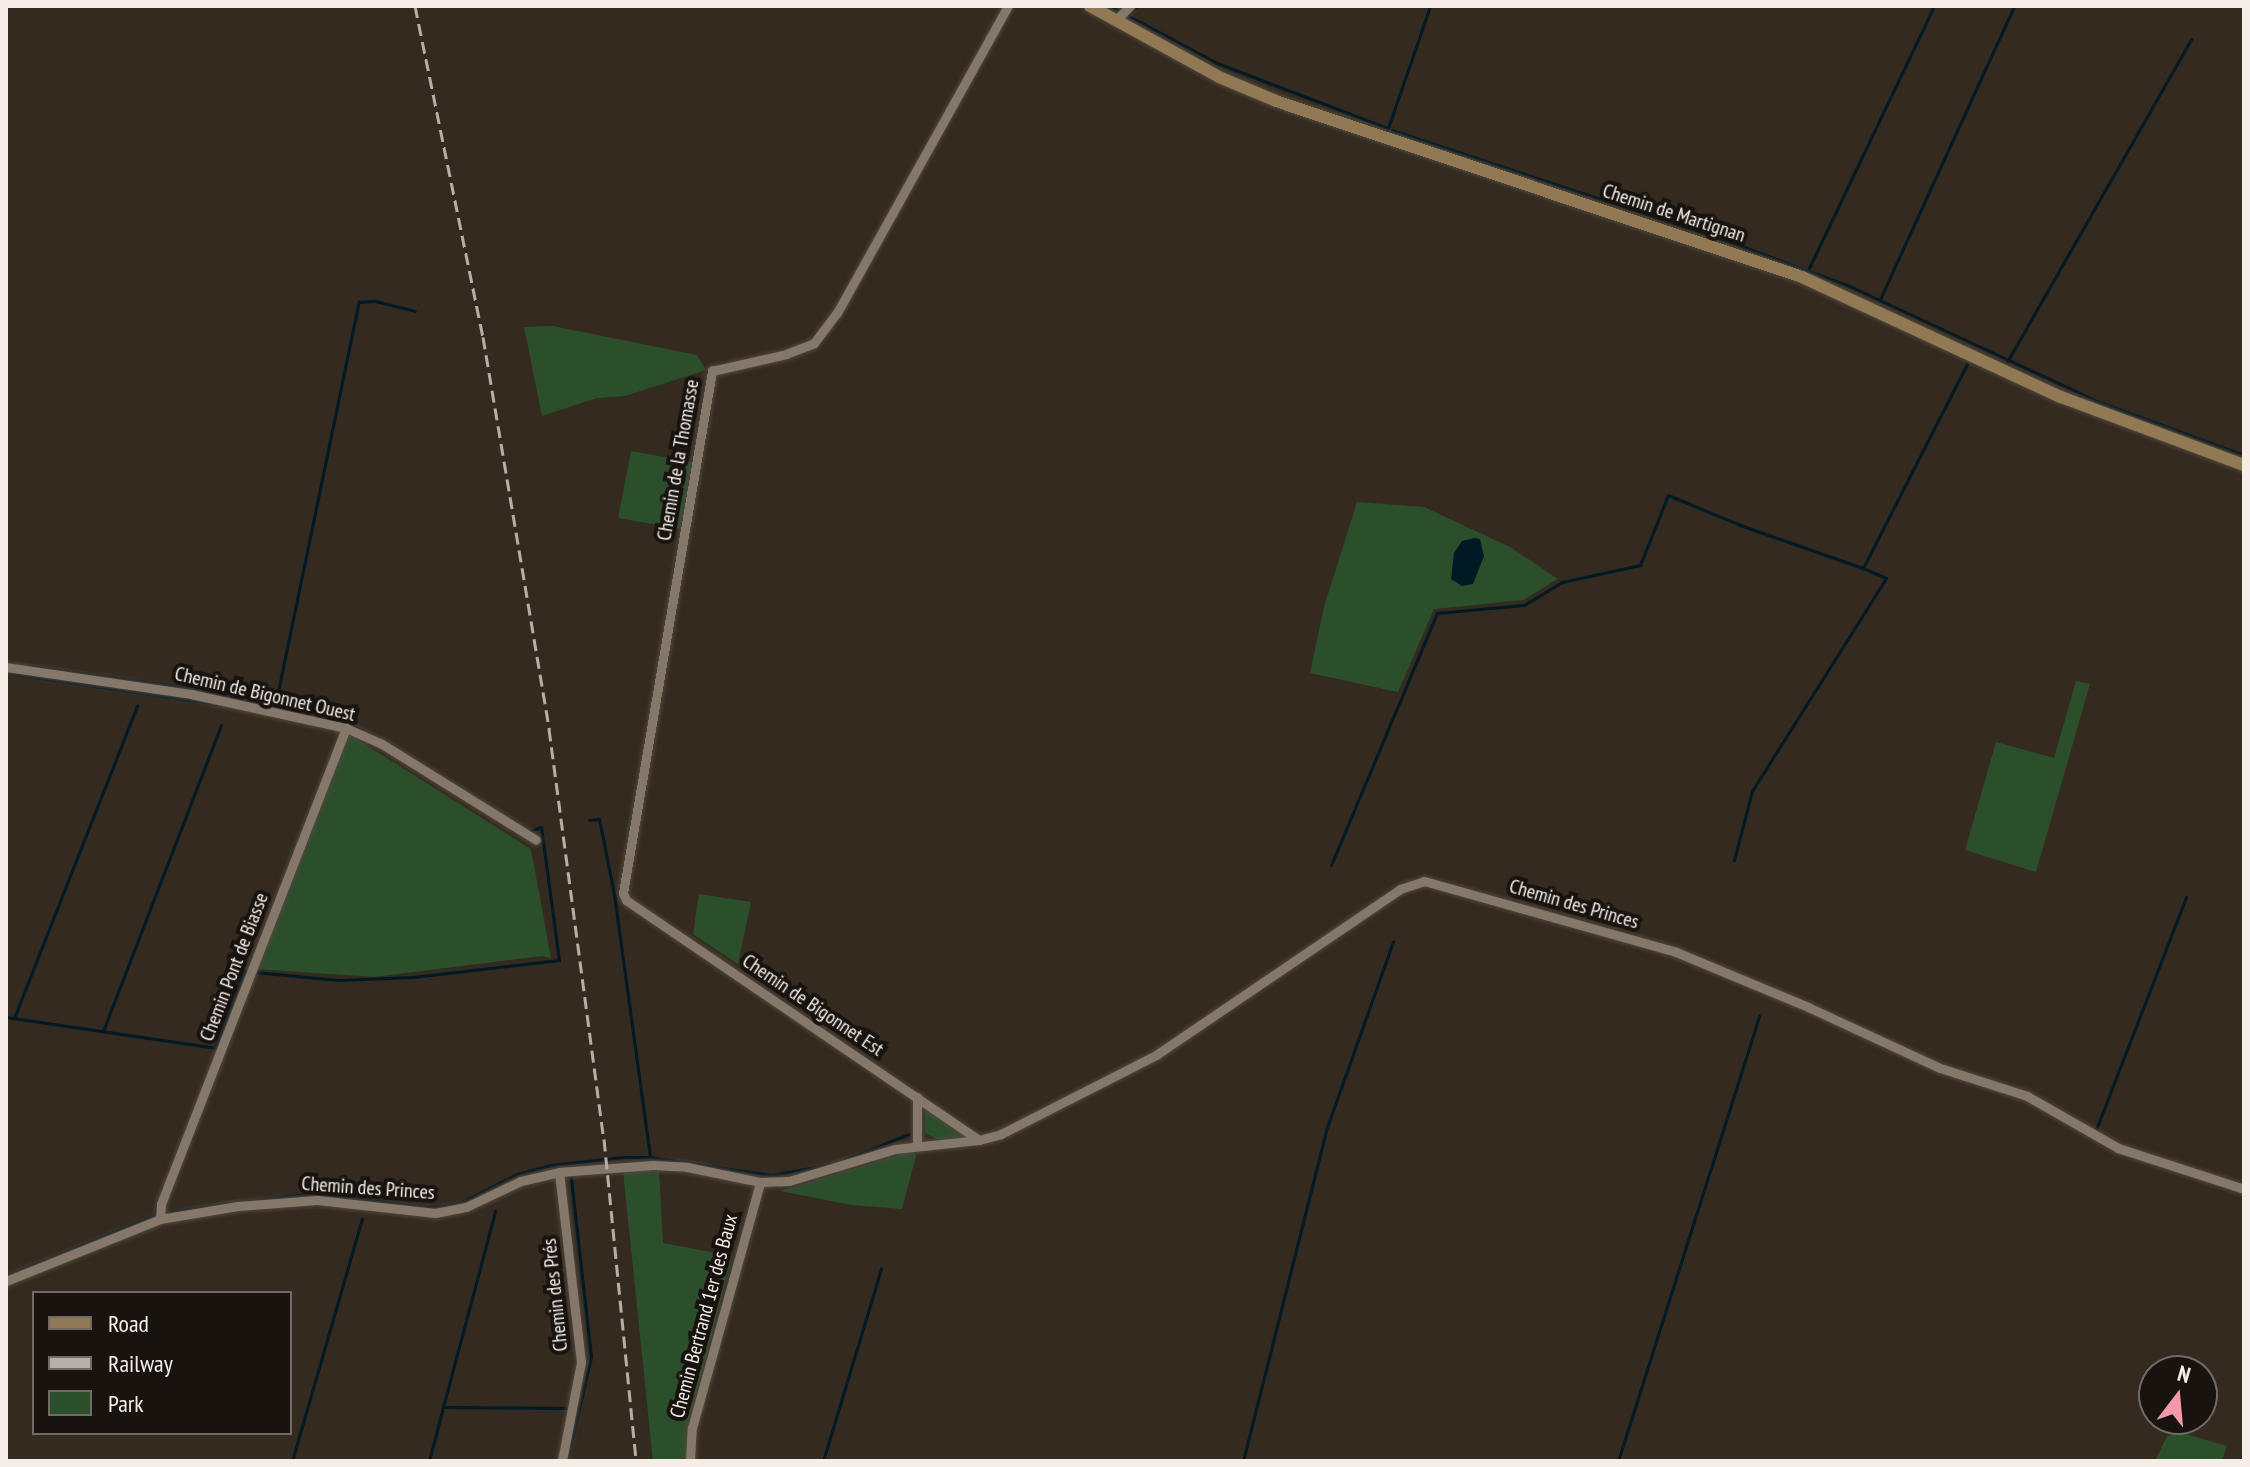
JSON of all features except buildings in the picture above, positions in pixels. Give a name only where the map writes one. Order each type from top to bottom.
[{"type":"main road","name":"Chemin de Martignan","points":[[1090,6],[1219,77],[1276,101],[1802,277],[2061,397],[2244,465]]},
{"type":"street","name":"Chemin de la Thomasse","points":[[626,900],[624,888],[712,371],[775,357],[814,343],[837,313],[1008,6]]},
{"type":"street","points":[[1115,21],[1130,6]]},
{"type":"street","name":"Chemin de Bigonnet Ouest","points":[[6,667],[191,694],[346,728],[382,744],[536,840]]},
{"type":"street","name":"Chemin Pont de Biasse","points":[[160,1219],[161,1204],[346,728]]},
{"type":"street","name":"Chemin des Princes","points":[[6,1281],[105,1238],[160,1219],[298,1200],[435,1213],[466,1207],[521,1181],[559,1172],[653,1165],[687,1167],[760,1182],[789,1181],[917,1145],[979,1140],[1001,1134],[1156,1055],[1400,889],[1424,881],[1676,952],[1808,1007],[1940,1068],[2027,1096],[2118,1148],[2244,1189]]},
{"type":"street","name":"Chemin de Bigonnet Est","points":[[626,900],[979,1140]]},
{"type":"street","points":[[917,1097],[917,1145]]},
{"type":"street","name":"Chemin des Prés","points":[[559,1172],[581,1362],[562,1461]]},
{"type":"street","name":"Chemin Bertrand 1er des Baux","points":[[690,1461],[692,1428],[760,1182]]},
{"type":"green space","points":[[553,326],[697,355],[706,370],[625,396],[597,398],[542,416],[524,327]]},
{"type":"green space","points":[[631,451],[692,462],[681,529],[618,518]]},
{"type":"green space","points":[[1357,502],[1424,507],[1510,547],[1558,579],[1523,600],[1434,609],[1398,692],[1310,673],[1324,607]]},
{"type":"green space","points":[[2076,681],[2090,684],[2036,872],[1965,850],[1996,742],[2054,758]]},
{"type":"green space","points":[[349,734],[531,849],[551,958],[542,956],[374,977],[257,969]]},
{"type":"green space","points":[[699,894],[751,902],[738,964],[693,934]]},
{"type":"green space","points":[[925,1108],[969,1139],[937,1139],[925,1133]]},
{"type":"green space","points":[[914,1150],[916,1156],[902,1209],[852,1205],[780,1191]]},
{"type":"green space","points":[[659,1170],[663,1243],[732,1256],[689,1424],[686,1461],[653,1461],[623,1171]]},
{"type":"green space","points":[[2189,1435],[2227,1446],[2222,1461],[2155,1461],[2167,1436]]},
{"type":"water","points":[[1480,539],[1484,556],[1473,584],[1462,586],[1451,579],[1454,553],[1462,541]]},
{"type":"waterway","points":[[1111,6],[1117,10]]},
{"type":"waterway","points":[[1138,6],[1127,15],[1217,63],[1385,127]]},
{"type":"waterway","points":[[1387,131],[1430,6]]},
{"type":"waterway","points":[[1808,270],[1934,6]]},
{"type":"waterway","points":[[1880,299],[2014,6]]},
{"type":"waterway","points":[[2007,362],[2191,39]]},
{"type":"waterway","points":[[1392,130],[1728,241],[1847,285],[2097,401],[2244,455]]},
{"type":"waterway","points":[[275,706],[359,302],[375,301],[415,311]]},
{"type":"waterway","points":[[1734,860],[1752,791],[1886,578],[1863,568],[1967,364]]},
{"type":"waterway","points":[[1331,865],[1437,613],[1524,605],[1562,582],[1640,565],[1668,495],[1740,525],[1863,568]]},
{"type":"waterway","points":[[29,666],[176,686],[346,722],[363,731]]},
{"type":"waterway","points":[[6,673],[216,704]]},
{"type":"waterway","points":[[14,1018],[137,705]]},
{"type":"waterway","points":[[103,1031],[221,725]]},
{"type":"waterway","points":[[589,820],[599,819],[614,894],[650,1157]]},
{"type":"waterway","points":[[6,1017],[215,1048],[244,971],[339,980],[413,977],[559,960],[541,827],[530,831]]},
{"type":"waterway","points":[[2095,1132],[2186,897]]},
{"type":"waterway","points":[[1243,1461],[1326,1130],[1393,942]]},
{"type":"waterway","points":[[1618,1461],[1759,1016]]},
{"type":"waterway","points":[[846,1159],[909,1134]]},
{"type":"waterway","points":[[166,1212],[312,1193],[427,1207],[445,1206],[461,1202],[517,1174],[551,1165],[624,1157],[650,1157],[772,1175],[831,1164]]},
{"type":"waterway","points":[[567,1461],[591,1357],[571,1178]]},
{"type":"waterway","points":[[6,1276],[155,1215],[157,1205]]},
{"type":"waterway","points":[[443,1407],[495,1211]]},
{"type":"waterway","points":[[292,1461],[362,1219]]},
{"type":"waterway","points":[[823,1461],[881,1269]]},
{"type":"waterway","points":[[429,1461],[443,1407],[566,1408]]},
{"type":"railway","points":[[415,6],[483,337],[549,729],[604,1139],[636,1461]]}]
